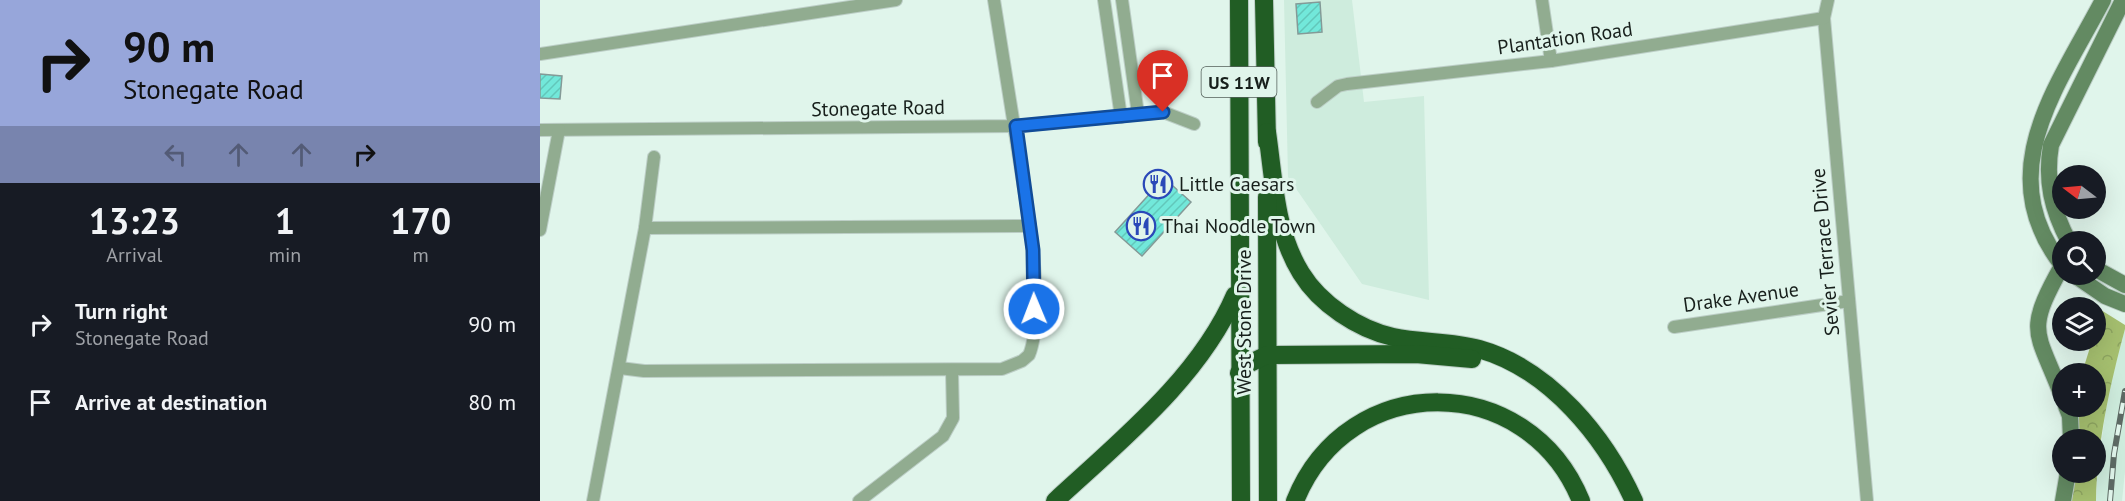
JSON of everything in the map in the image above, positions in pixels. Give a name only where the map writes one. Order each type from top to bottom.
[{"type":"highway","name":"West Stone Drive","points":[[1239,0],[1238,288],[1241,501]]},
{"type":"highway","points":[[1254,0],[1256,83],[1266,102]]},
{"type":"highway","name":"West Stone Drive","points":[[1264,0],[1267,132],[1268,501]]},
{"type":"highway","points":[[1267,132],[1281,231],[1302,275],[1328,303],[1374,331],[1393,337],[1447,342],[1479,349],[1502,357],[1534,377],[1563,400],[1590,427],[1608,452],[1634,501]]},
{"type":"highway","points":[[1055,501],[1190,371],[1224,320],[1238,288]]},
{"type":"highway","points":[[1239,373],[1244,366],[1267,355],[1416,354],[1456,356],[1498,365],[1534,377]]},
{"type":"highway","points":[[1295,501],[1322,456],[1356,426],[1398,407],[1440,401],[1485,410],[1509,419],[1530,433],[1551,451],[1564,468],[1581,501]]},
{"type":"main road","points":[[2052,247],[2039,224],[2031,199],[2029,167],[2035,138],[2048,106],[2103,0]]},
{"type":"main road","points":[[2064,231],[2052,204],[2048,162],[2051,145],[2123,0]]},
{"type":"main road","points":[[2106,275],[2125,285]]},
{"type":"main road","points":[[2052,285],[2038,315],[2037,338],[2052,373]]},
{"type":"main road","points":[[2089,285],[2105,296],[2125,304]]},
{"type":"main road","points":[[2063,501],[2066,483]]},
{"type":"street","points":[[540,54],[896,0]]},
{"type":"street","points":[[620,368],[644,371],[952,371],[1011,367],[1029,355],[1034,329],[1033,250],[1016,126],[994,0]]},
{"type":"street","points":[[1104,0],[1121,117]]},
{"type":"street","points":[[1122,0],[1138,114]]},
{"type":"street","points":[[1542,0],[1551,61]]},
{"type":"street","name":"Sevier Terrace Drive","points":[[1828,0],[1824,18],[1867,501]]},
{"type":"street","name":"Plantation Road","points":[[1317,102],[1338,86],[1347,84],[1551,61],[1824,18]]},
{"type":"street","name":"Stonegate Road","points":[[540,130],[1016,126],[1163,112],[1194,124]]},
{"type":"street","points":[[540,230],[559,130]]},
{"type":"street","points":[[593,501],[645,228],[654,157]]},
{"type":"street","points":[[645,228],[1030,226]]},
{"type":"street","name":"Drake Avenue","points":[[1674,327],[1849,301]]},
{"type":"street","points":[[859,501],[943,436],[953,418],[952,371]]},
{"type":"shaded area","points":[[1284,0],[1352,0],[1364,102],[1424,96],[1429,300],[1362,284],[1288,177]]},
{"type":"shaded area","points":[[2125,329],[2125,472],[2122,501],[2096,501],[2097,483],[2106,483],[2106,429],[2103,429],[2108,393]]},
{"type":"green space","points":[[2106,313],[2125,325],[2106,409],[2106,363],[2085,363],[2089,351],[2106,351]]},
{"type":"green space","points":[[2072,417],[2105,417],[2103,429],[2072,429]]},
{"type":"green space","points":[[2066,483],[2097,483],[2096,501],[2063,501]]},
{"type":"building","points":[[1320,2],[1322,32],[1298,34],[1296,4]]},
{"type":"building","points":[[540,74],[562,76],[560,99],[540,98]]},
{"type":"building","points":[[1164,178],[1191,202],[1142,256],[1115,232]]},
{"type":"railway","points":[[2110,501],[2114,454],[2125,391]]},
{"type":"place","name":"Little Caesars","points":[[1158,184]]},
{"type":"place","name":"Thai Noodle Town","points":[[1141,226]]},
{"type":"route","points":[[1034,309],[1033,250],[1016,126],[1163,112]]}]
